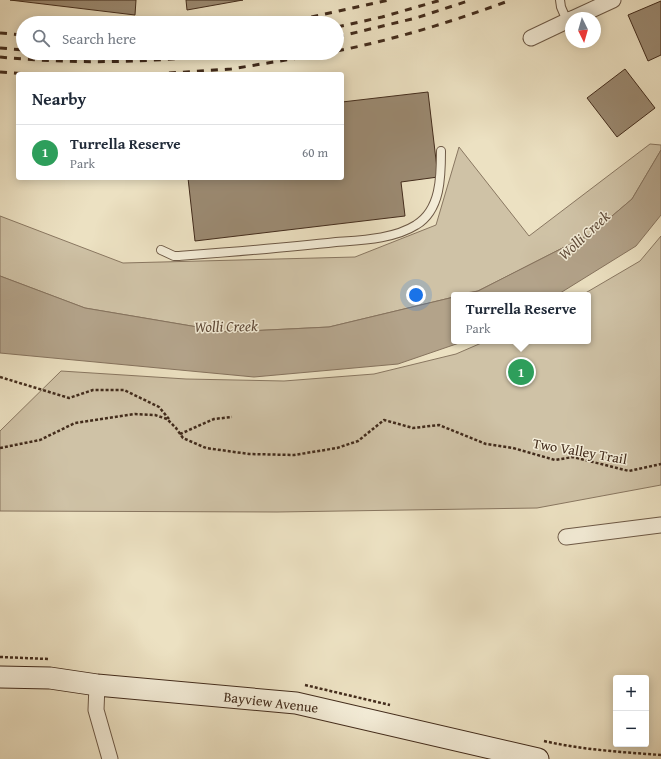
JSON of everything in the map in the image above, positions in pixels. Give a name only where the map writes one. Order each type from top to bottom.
[{"type":"main road","name":"Bayview Avenue","points":[[0,677],[50,678],[97,685],[296,703],[538,759]]},
{"type":"street","points":[[588,12],[613,0]]},
{"type":"street","points":[[532,38],[565,23]]},
{"type":"street","points":[[566,537],[661,525]]},
{"type":"street","points":[[97,685],[96,710],[110,759]]},
{"type":"lane","points":[[560,0],[561,7],[565,12]]},
{"type":"lane","points":[[161,250],[174,256],[179,256],[306,246],[372,238],[397,233],[417,225],[433,206],[441,181],[441,151]]},
{"type":"path","points":[[0,377],[69,398],[93,390],[124,390],[159,407],[176,428]]},
{"type":"path","name":"Two Valley Trail","points":[[0,448],[40,440],[75,424],[135,414],[155,415],[167,419],[183,438],[206,448],[248,454],[294,455],[337,448],[358,441],[384,420],[413,428],[439,425],[486,444],[513,448],[555,460],[573,457],[629,471],[661,464]]},
{"type":"path","points":[[180,434],[214,419],[232,417]]},
{"type":"shaded area","points":[[650,144],[661,145],[661,150],[632,199],[592,233],[478,291],[451,292],[451,298],[329,327],[227,332],[85,308],[0,276],[0,216],[123,263],[355,257],[436,225],[459,147],[529,236]]},
{"type":"shaded area","points":[[661,150],[661,215],[636,246],[562,292],[474,292],[592,233],[632,199]]},
{"type":"shaded area","points":[[661,236],[661,485],[537,508],[277,512],[0,511],[0,431],[61,371],[186,379],[284,381],[374,374],[456,354],[479,344],[591,344],[591,292],[587,292],[640,261]]},
{"type":"shaded area","points":[[0,276],[85,308],[227,332],[329,327],[451,298],[451,344],[456,344],[398,364],[254,377],[0,353]]},
{"type":"building","points":[[10,0],[136,0],[135,15]]},
{"type":"building","points":[[186,0],[243,0],[187,10]]},
{"type":"building","points":[[661,1],[661,55],[648,61],[628,15]]},
{"type":"building","points":[[625,69],[655,108],[617,137],[587,98]]},
{"type":"building","points":[[428,92],[438,177],[401,182],[405,216],[195,241],[188,180],[344,180],[344,102]]},
{"type":"railway","points":[[316,16],[389,0]]},
{"type":"railway","points":[[344,25],[382,17],[441,0]]},
{"type":"railway","points":[[344,35],[416,18],[471,0]]},
{"type":"railway","points":[[344,49],[425,29],[511,0]]},
{"type":"railway","points":[[0,33],[16,34]]},
{"type":"railway","points":[[0,48],[16,49]]},
{"type":"railway","points":[[0,57],[16,58]]},
{"type":"railway","points":[[45,60],[90,62],[149,60]]},
{"type":"railway","points":[[185,72],[231,69],[286,60]]},
{"type":"railway","points":[[0,72],[16,73]]},
{"type":"place","name":"Turrella Reserve","points":[[521,372]]},
{"type":"water label","name":"Wolli Creek","points":[[584,235]]},
{"type":"water label","name":"Wolli Creek","points":[[226,326]]}]
